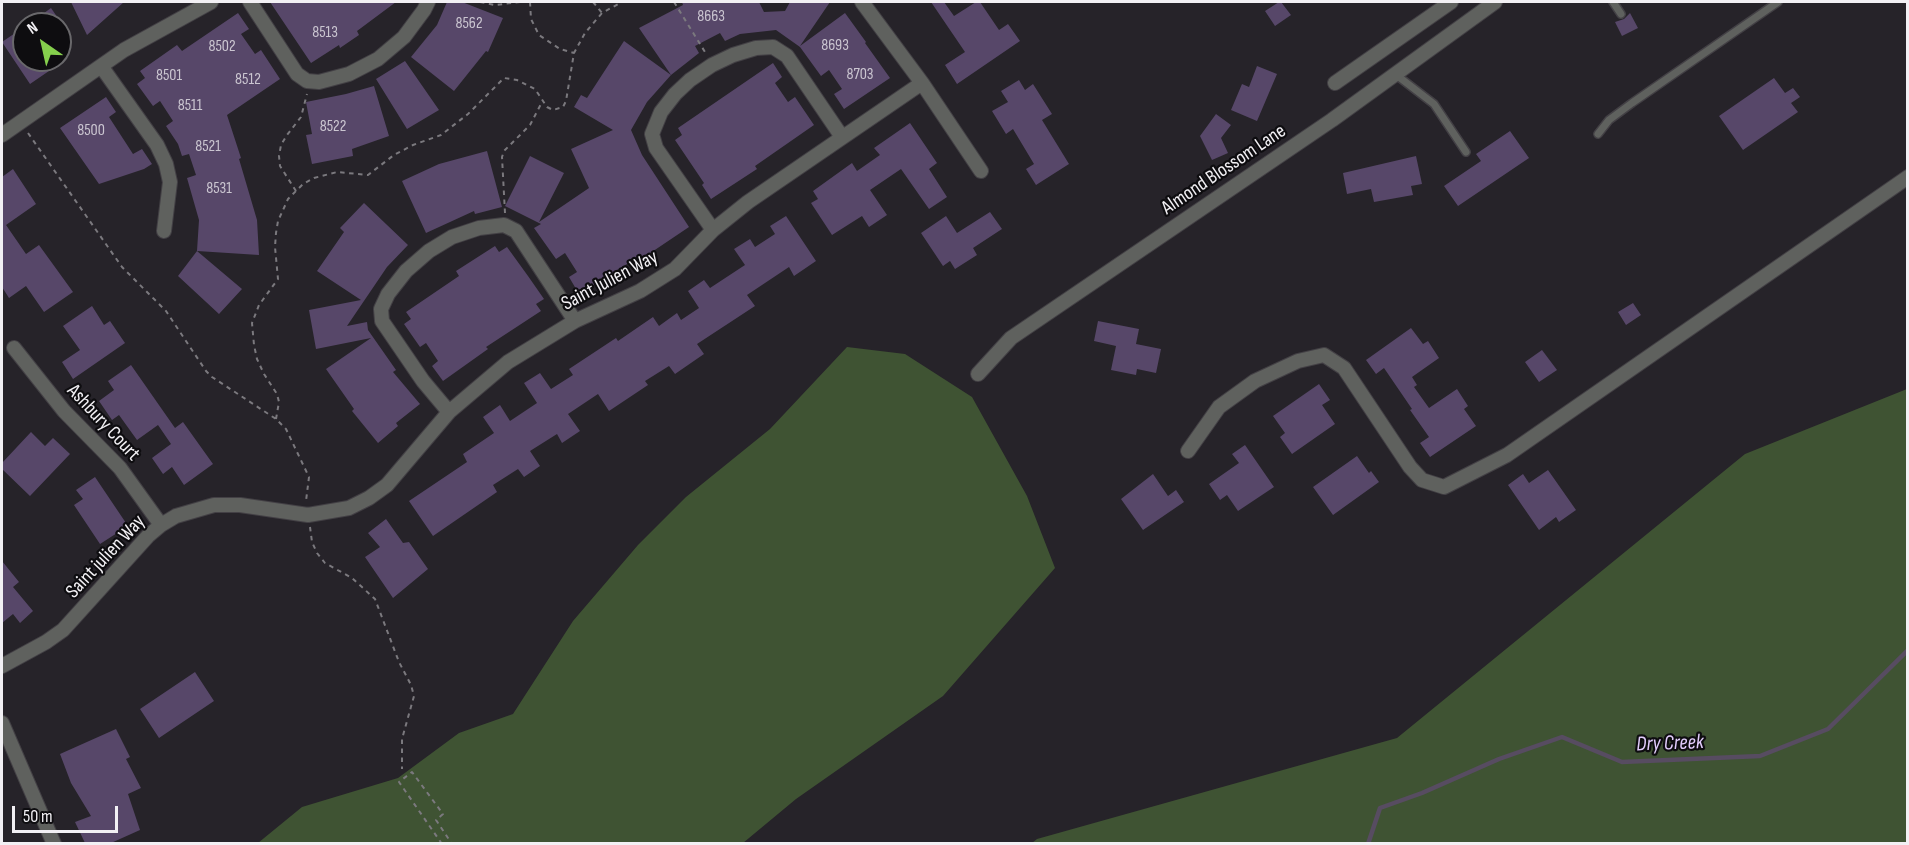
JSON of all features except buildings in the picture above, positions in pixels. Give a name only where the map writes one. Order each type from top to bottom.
[{"type":"street","points":[[2,135],[124,50],[211,2]]},
{"type":"street","points":[[250,2],[297,74],[307,81],[319,82],[349,74],[378,59],[404,37],[428,2]]},
{"type":"street","points":[[862,2],[922,83],[981,171]]},
{"type":"street","points":[[1335,83],[1451,2]]},
{"type":"street","name":"Almond Blossom Lane","points":[[978,374],[1011,338],[1332,120],[1495,2]]},
{"type":"street","points":[[713,230],[656,148],[651,134],[661,112],[690,80],[712,65],[733,55],[773,46],[787,56],[842,137]]},
{"type":"street","points":[[102,66],[157,145],[166,164],[170,182],[164,231]]},
{"type":"street","name":"Saint Julien Way","points":[[315,514],[348,508],[369,498],[387,485],[449,412],[508,362],[575,321],[640,291],[675,269],[713,230],[748,201],[922,83]]},
{"type":"street","points":[[1188,450],[1219,407],[1255,381],[1298,361],[1324,355],[1344,368],[1410,467],[1422,480],[1444,488],[1507,455],[1908,177]]},
{"type":"street","points":[[449,412],[423,381],[382,321],[381,309],[388,294],[406,271],[429,251],[452,237],[480,228],[504,225],[516,231],[575,321]]},
{"type":"street","name":"Ashbury Court","points":[[14,348],[64,411],[120,468],[161,525]]},
{"type":"street","name":"Saint julien Way","points":[[2,666],[63,630],[148,537],[161,525],[176,516],[214,505],[240,505],[315,514]]},
{"type":"street","points":[[2,723],[54,843]]},
{"type":"lane","points":[[1613,2],[1621,14]]},
{"type":"lane","points":[[1598,134],[1609,120],[1632,103],[1778,2]]},
{"type":"lane","points":[[1395,74],[1434,104],[1466,152]]},
{"type":"path","points":[[480,2],[495,5],[520,2]]},
{"type":"path","points":[[530,2],[531,19],[539,35],[560,49],[574,53]]},
{"type":"path","points":[[593,2],[602,13]]},
{"type":"path","points":[[276,419],[279,402],[257,359],[252,323],[259,305],[278,279],[275,247],[278,221],[288,199],[303,184],[325,174],[349,172],[368,175],[394,155],[441,135],[468,114],[504,78],[517,80],[535,89],[542,102],[553,110],[563,107],[574,53],[585,33],[602,13],[622,2]]},
{"type":"path","points":[[674,2],[712,65]]},
{"type":"path","points":[[296,191],[280,166],[279,156],[281,145],[301,117],[306,105],[307,81]]},
{"type":"path","points":[[504,225],[502,157],[530,125],[542,102]]},
{"type":"path","points":[[20,122],[115,258],[166,311],[206,371],[276,419],[286,429],[309,477],[306,504],[315,514],[312,542],[317,553],[325,562],[359,583],[375,599],[399,662],[411,685],[414,696],[402,739],[402,769]]},
{"type":"path","points":[[442,843],[399,782],[412,772],[443,814],[436,820],[452,843]]},
{"type":"green space","points":[[847,347],[905,354],[972,397],[1027,496],[1055,568],[943,696],[796,799],[743,843],[258,843],[302,807],[398,778],[459,733],[513,714],[573,621],[638,545],[686,497],[770,429]]},
{"type":"green space","points":[[1907,389],[1907,843],[1032,843],[1037,839],[1397,738],[1745,454]]},
{"type":"waterway","name":"Dry Creek","points":[[1368,844],[1380,808],[1422,793],[1499,759],[1562,737],[1622,762],[1760,756],[1828,729],[1908,650]]}]
